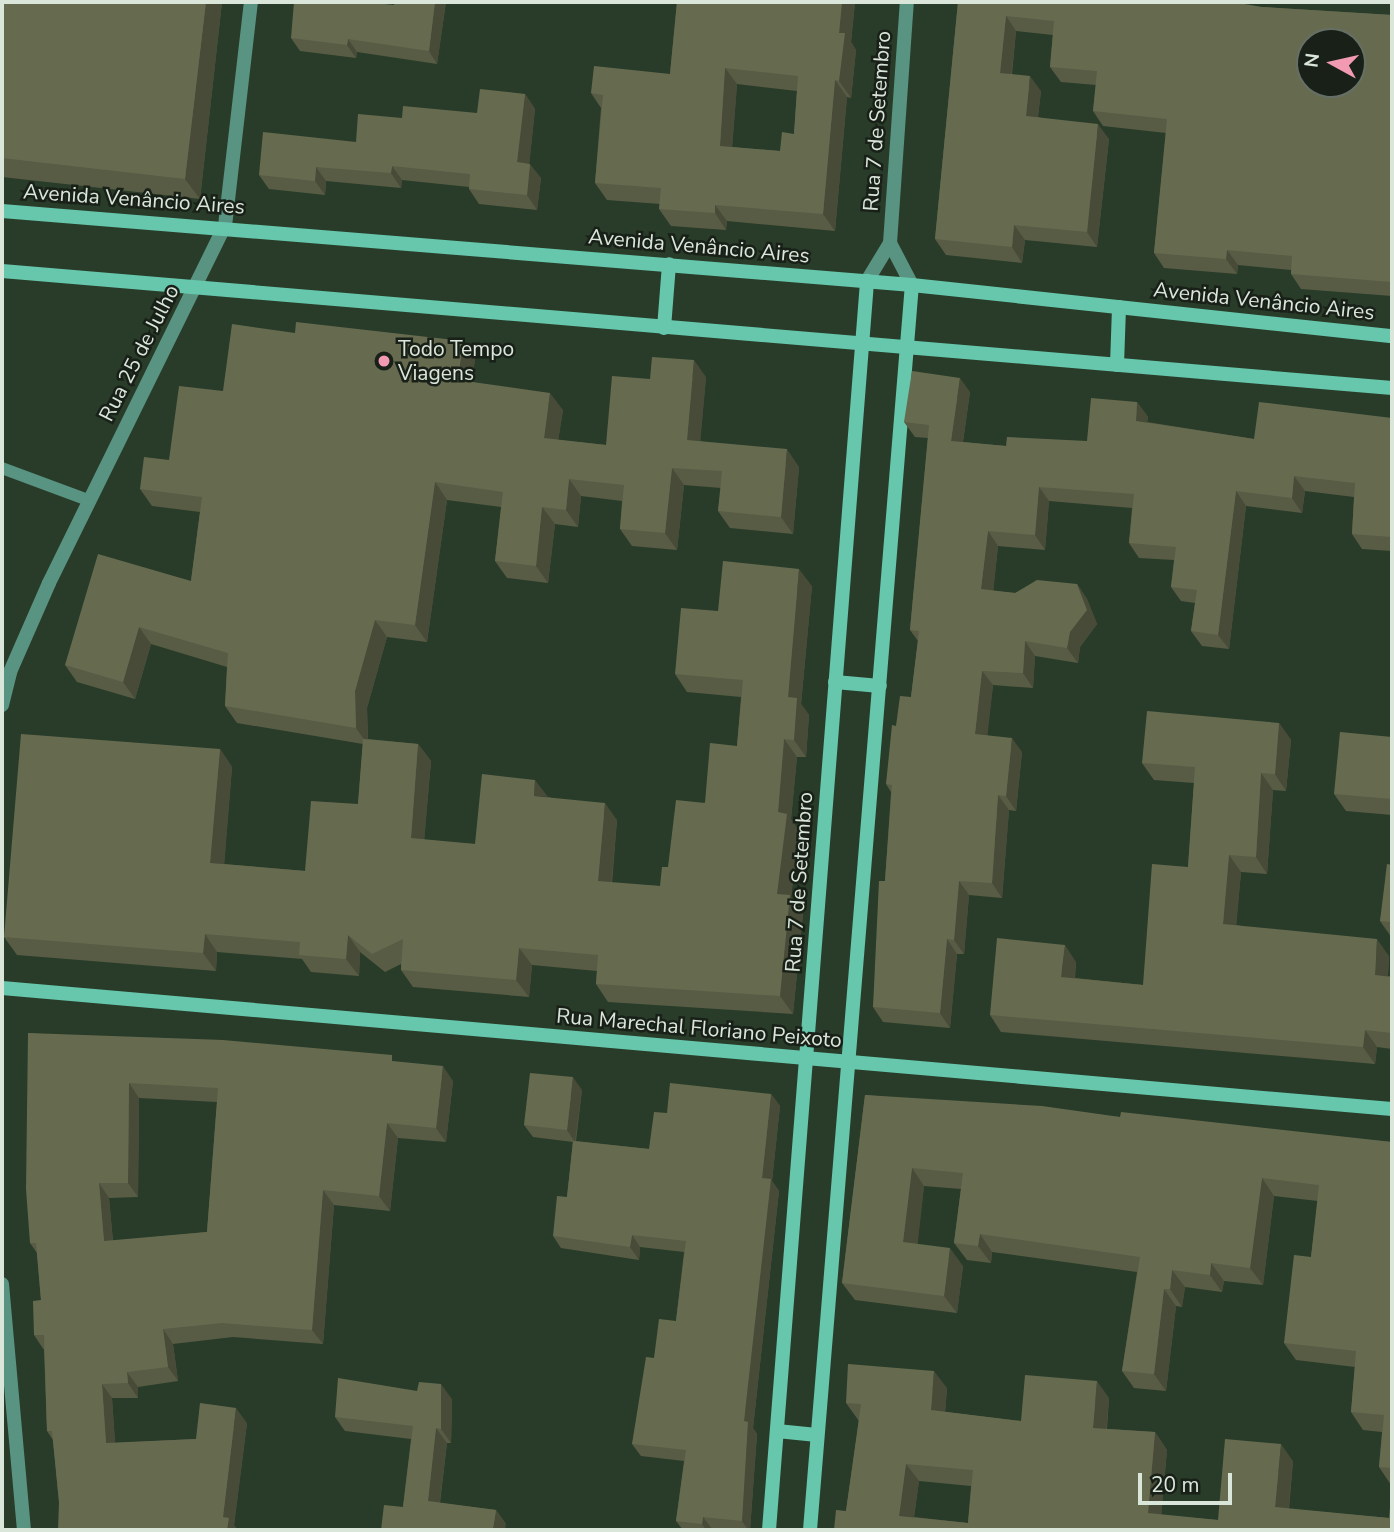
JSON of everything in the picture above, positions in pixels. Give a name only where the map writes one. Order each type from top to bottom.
[{"type":"street","name":"Rua 25 de Julho","points":[[2,705],[10,672],[88,500],[225,226],[251,2]]},
{"type":"street","name":"Rua 7 de Setembro","points":[[769,1530],[867,281],[890,243],[907,2]]},
{"type":"street","name":"Avenida Venâncio Aires","points":[[2,211],[225,226],[912,285],[1392,336]]},
{"type":"street","name":"Rua 7 de Setembro","points":[[890,243],[912,285]]},
{"type":"street","points":[[664,328],[669,264]]},
{"type":"street","points":[[2,271],[1392,388]]},
{"type":"street","points":[[810,1530],[912,285]]},
{"type":"street","points":[[1117,365],[1119,307]]},
{"type":"street","points":[[835,681],[880,686]]},
{"type":"street","name":"Rua Marechal Floriano Peixoto","points":[[2,988],[1392,1109]]},
{"type":"street","points":[[2,1284],[24,1530]]},
{"type":"street","points":[[777,1431],[817,1434]]},
{"type":"lane","points":[[2,468],[88,500]]},
{"type":"building","points":[[2,2],[206,2],[185,179],[2,158]]},
{"type":"building","points":[[294,2],[367,2],[394,5],[395,2],[435,2],[429,51],[348,39],[347,45],[291,38]]},
{"type":"building","points":[[677,2],[842,2],[839,33],[845,33],[839,81],[835,80],[823,214],[715,205],[715,213],[659,209],[661,188],[595,183],[603,95],[591,93],[594,66],[670,74]],"holes":[[[725,68],[798,76],[794,134],[782,132],[780,151],[720,146]]]},
{"type":"building","points":[[958,2],[1233,2],[1262,7],[1392,15],[1392,282],[1291,274],[1292,256],[1227,250],[1226,259],[1154,253],[1167,119],[1093,111],[1097,71],[1050,67],[1054,21],[1006,16],[1000,73],[1030,76],[1026,116],[1098,124],[1087,232],[1014,225],[1012,247],[935,239]]},
{"type":"building","points":[[480,89],[525,94],[517,162],[530,164],[527,195],[469,189],[470,174],[392,166],[391,173],[316,167],[315,181],[259,175],[263,132],[356,142],[358,114],[402,118],[403,106],[477,113]]},
{"type":"building","points":[[296,322],[463,341],[458,380],[550,393],[544,438],[606,445],[612,376],[650,379],[652,357],[694,360],[687,440],[787,449],[781,517],[718,511],[722,471],[672,468],[665,533],[620,529],[624,485],[569,479],[566,510],[542,507],[536,566],[495,561],[503,492],[435,482],[415,625],[375,620],[355,691],[356,728],[225,706],[228,653],[139,627],[123,682],[65,665],[98,554],[191,581],[202,497],[140,489],[144,457],[169,460],[179,386],[223,391],[232,324],[295,333]]},
{"type":"building","points":[[912,371],[960,378],[951,441],[1006,446],[1007,437],[1087,441],[1091,398],[1137,402],[1136,421],[1254,439],[1259,402],[1392,418],[1392,537],[1352,534],[1355,483],[1294,476],[1292,498],[1236,491],[1218,635],[1191,631],[1197,590],[1171,587],[1176,547],[1129,543],[1134,494],[1039,487],[1035,535],[988,531],[981,589],[1015,593],[1037,580],[1077,584],[1087,610],[1070,632],[1067,648],[1025,641],[1023,673],[982,671],[975,734],[1012,738],[1006,796],[998,795],[992,883],[959,881],[954,940],[947,939],[940,1013],[873,1007],[879,881],[885,881],[892,785],[886,784],[892,725],[896,726],[900,696],[911,697],[919,631],[910,630],[929,425],[904,422]]},
{"type":"building","points":[[723,561],[799,569],[788,697],[797,698],[794,740],[784,739],[778,812],[787,814],[777,894],[790,895],[780,996],[596,984],[598,955],[519,948],[516,980],[401,970],[403,939],[372,954],[348,935],[346,959],[299,955],[300,942],[205,934],[203,953],[4,937],[21,734],[220,749],[210,863],[305,871],[311,801],[358,804],[363,739],[418,744],[411,838],[475,844],[482,774],[535,780],[534,796],[605,803],[598,881],[660,886],[662,867],[668,867],[676,800],[705,803],[710,743],[737,746],[743,680],[675,674],[681,608],[718,611]]},
{"type":"building","points":[[1147,711],[1279,723],[1275,774],[1261,773],[1256,857],[1229,855],[1223,924],[1377,939],[1375,975],[1392,977],[1392,1033],[1365,1030],[1363,1047],[990,1015],[997,938],[1065,945],[1061,977],[1143,985],[1152,864],[1188,867],[1195,767],[1142,763]]},
{"type":"building","points":[[1340,732],[1392,737],[1392,799],[1334,794]]},
{"type":"building","points":[[1387,864],[1392,865],[1392,922],[1380,921]]},
{"type":"building","points":[[28,1033],[223,1040],[392,1055],[392,1061],[443,1066],[436,1128],[387,1123],[379,1196],[323,1190],[312,1330],[222,1323],[163,1329],[168,1367],[127,1372],[128,1383],[102,1384],[106,1443],[196,1439],[200,1403],[236,1408],[223,1517],[229,1518],[227,1530],[58,1530],[59,1502],[52,1431],[47,1431],[44,1335],[34,1335],[33,1301],[41,1300],[36,1243],[30,1243],[26,1189]],"holes":[[[129,1083],[218,1088],[207,1232],[104,1241],[99,1183],[128,1183]]]},
{"type":"building","points":[[530,1073],[573,1077],[567,1130],[524,1125]]},
{"type":"building","points":[[670,1083],[771,1094],[762,1178],[771,1179],[744,1421],[748,1422],[742,1521],[703,1517],[702,1524],[676,1521],[686,1450],[632,1444],[646,1357],[654,1358],[659,1319],[676,1321],[686,1241],[632,1235],[630,1247],[553,1236],[557,1196],[567,1197],[573,1141],[649,1149],[654,1112],[667,1113]]},
{"type":"building","points":[[865,1095],[1042,1106],[1120,1117],[1121,1112],[1392,1142],[1392,1468],[1379,1467],[1384,1415],[1351,1412],[1356,1351],[1284,1343],[1294,1255],[1311,1257],[1319,1185],[1262,1178],[1250,1268],[1211,1263],[1210,1275],[1172,1270],[1170,1289],[1164,1289],[1154,1374],[1122,1371],[1140,1257],[980,1234],[978,1246],[954,1243],[963,1173],[912,1168],[903,1242],[950,1248],[944,1296],[842,1283]]},
{"type":"building","points":[[848,1364],[934,1371],[931,1410],[1021,1421],[1025,1375],[1097,1381],[1093,1428],[1155,1432],[1148,1513],[1218,1520],[1225,1439],[1281,1444],[1275,1507],[1389,1518],[1392,1487],[1392,1530],[834,1530],[836,1510],[846,1511],[861,1404],[846,1403]],"holes":[[[906,1464],[973,1470],[968,1523],[899,1516]]]},
{"type":"building","points":[[338,1378],[417,1391],[419,1382],[441,1384],[441,1429],[436,1428],[428,1501],[496,1510],[493,1530],[381,1530],[384,1505],[403,1507],[413,1426],[335,1417]]},
{"type":"place","name":"Todo Tempo Viagens","points":[[384,361]]}]
